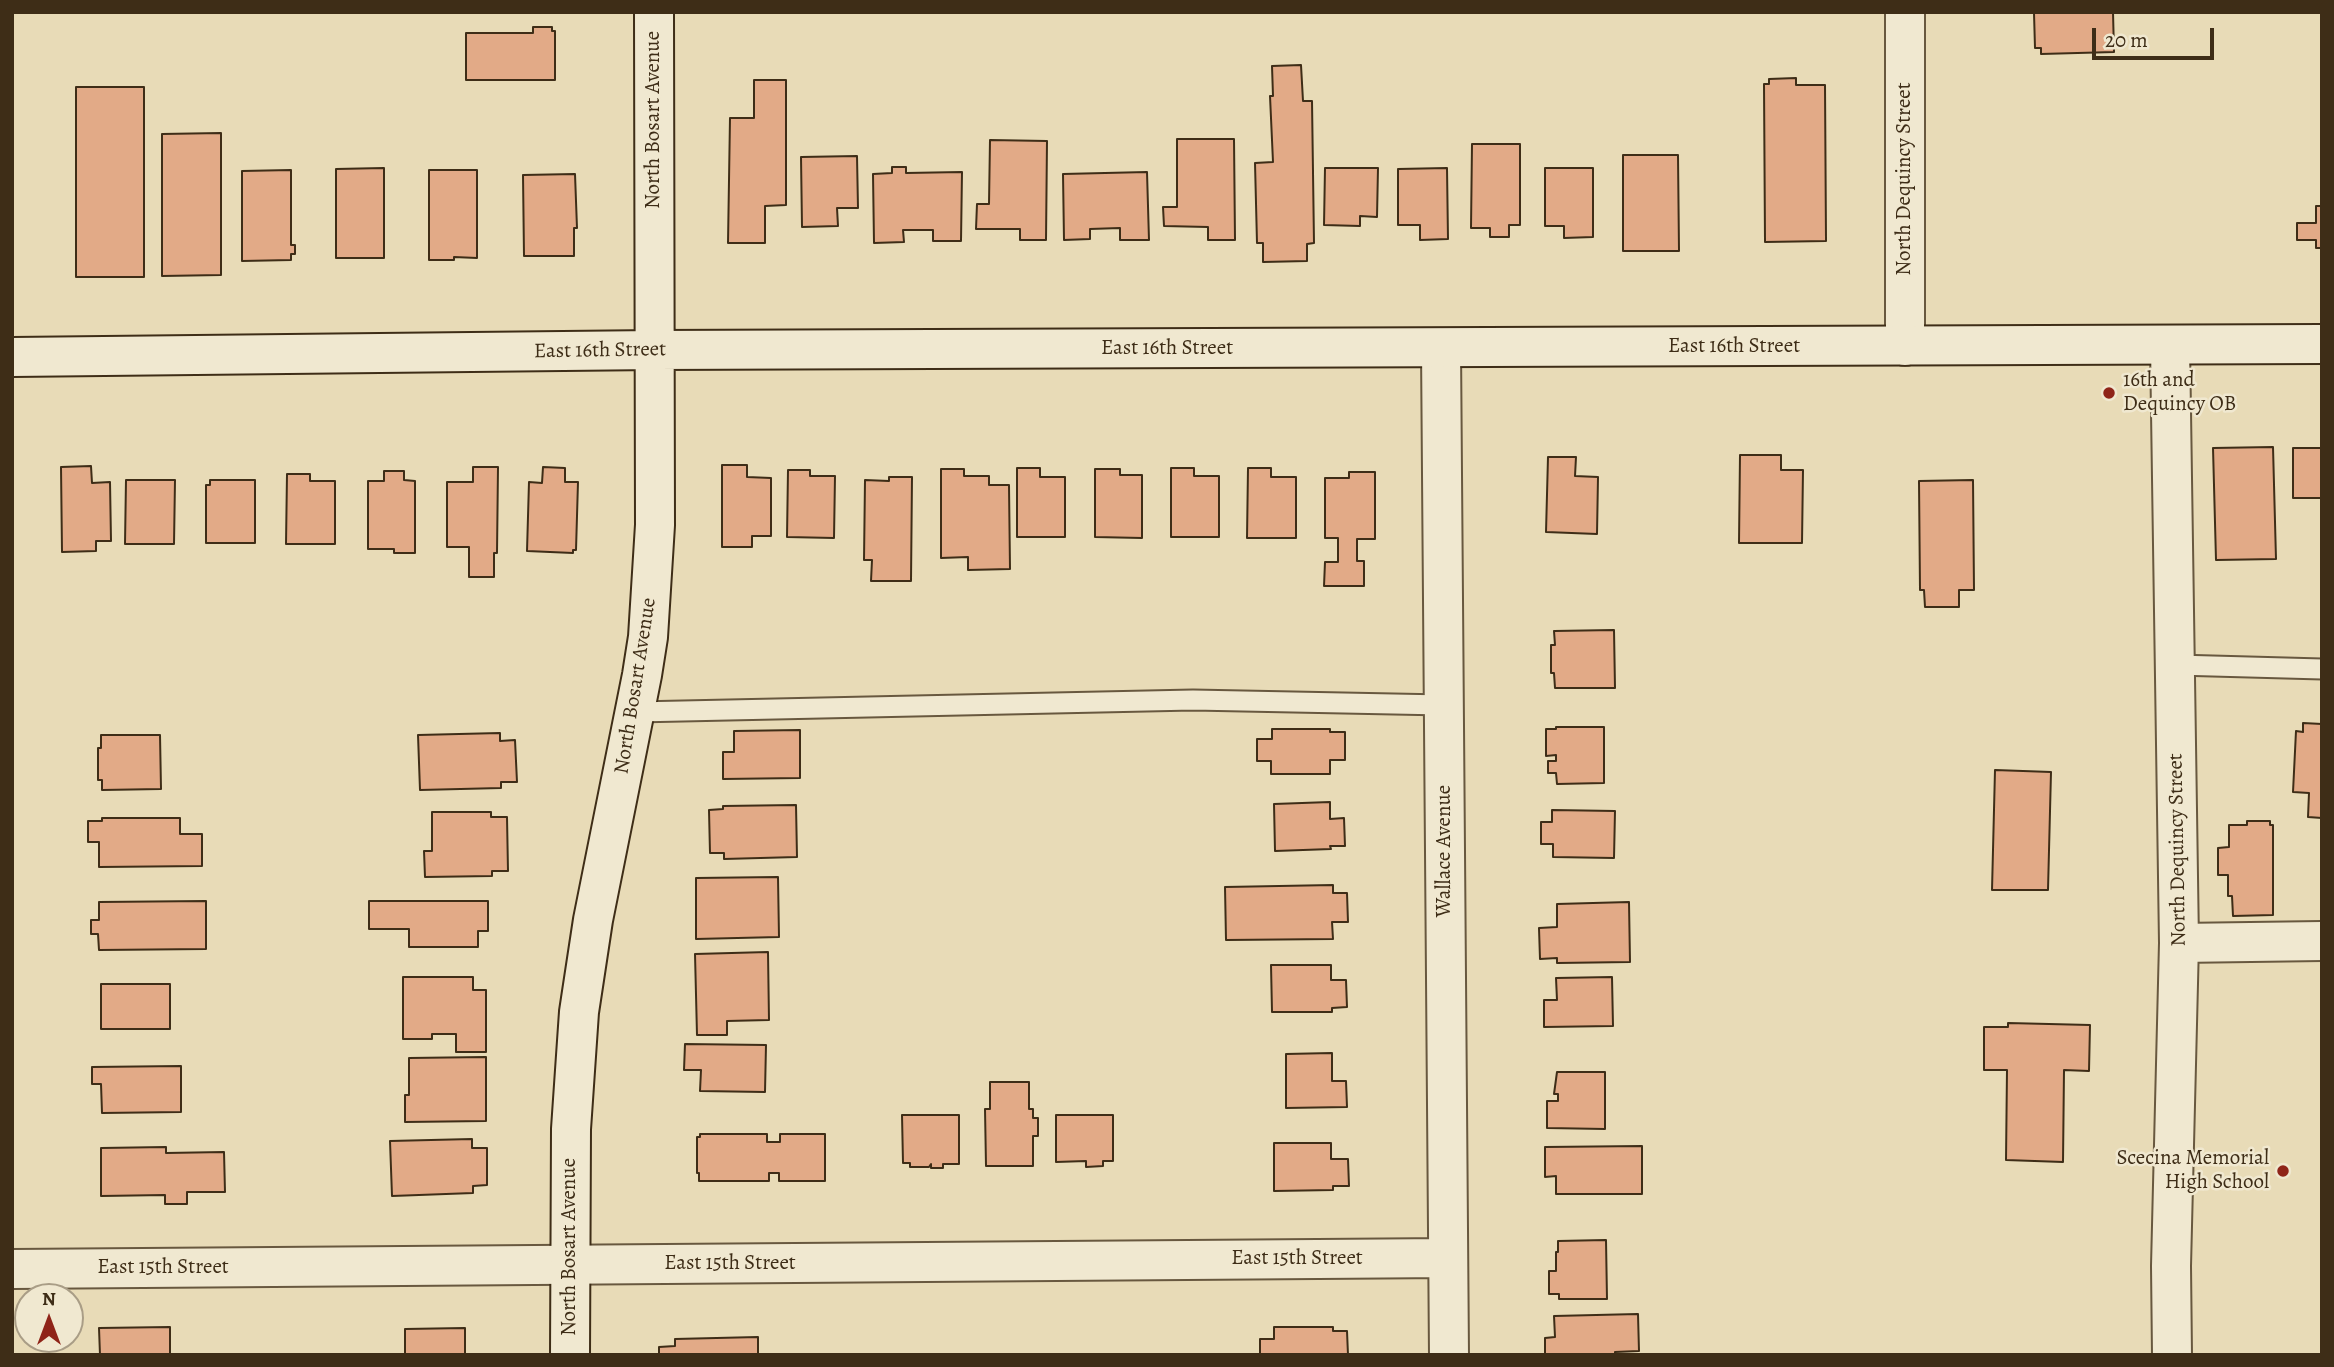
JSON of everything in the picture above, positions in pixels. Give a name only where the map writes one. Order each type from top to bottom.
[{"type":"street","name":"North Bosart Avenue","points":[[570,1355],[571,1129],[579,1012],[609,837],[636,712],[648,637],[652,586],[655,526],[654,12]]},
{"type":"street","name":"North Dequincy Street","points":[[1905,12],[1905,346]]},
{"type":"street","name":"East 16th Street","points":[[12,357],[655,350],[2322,344]]},
{"type":"street","name":"North Dequincy Street","points":[[2170,345],[2179,943],[2171,1266],[2172,1355]]},
{"type":"street","name":"Wallace Avenue","points":[[1441,348],[1449,1355]]},
{"type":"street","points":[[2179,943],[2322,940]]},
{"type":"street","name":"East 15th Street","points":[[12,1269],[1448,1258]]},
{"type":"lane","points":[[2176,665],[2322,669]]},
{"type":"lane","points":[[636,712],[1193,700],[1444,705]]},
{"type":"building","points":[[2113,12],[2114,52],[2041,54],[2041,48],[2035,48],[2034,13]]},
{"type":"building","points":[[533,27],[552,27],[552,31],[555,31],[555,80],[466,80],[466,33],[533,33]]},
{"type":"building","points":[[1301,65],[1303,101],[1312,101],[1314,243],[1307,244],[1307,261],[1263,262],[1263,243],[1257,243],[1255,163],[1273,162],[1270,96],[1273,96],[1272,66]]},
{"type":"building","points":[[1796,78],[1796,85],[1825,85],[1826,241],[1765,242],[1764,84],[1769,84],[1769,79]]},
{"type":"building","points":[[754,80],[786,80],[786,205],[765,206],[765,243],[728,243],[730,118],[754,118]]},
{"type":"building","points":[[76,87],[144,87],[144,277],[76,277]]},
{"type":"building","points":[[221,133],[221,275],[162,276],[162,134]]},
{"type":"building","points":[[1177,139],[1234,139],[1235,240],[1208,240],[1208,227],[1164,226],[1163,207],[1177,207]]},
{"type":"building","points":[[990,140],[1047,141],[1046,240],[1020,240],[1020,229],[976,229],[977,204],[989,204]]},
{"type":"building","points":[[1472,144],[1520,144],[1520,225],[1509,225],[1509,237],[1490,237],[1490,228],[1471,228]]},
{"type":"building","points":[[1623,155],[1678,155],[1679,251],[1623,251]]},
{"type":"building","points":[[857,156],[858,208],[837,208],[838,226],[802,227],[801,157]]},
{"type":"building","points":[[892,167],[906,167],[906,173],[962,172],[961,241],[933,241],[933,230],[903,230],[904,242],[874,243],[873,174],[892,173]]},
{"type":"building","points":[[384,168],[384,258],[336,258],[336,169]]},
{"type":"building","points":[[1325,168],[1378,168],[1377,217],[1360,216],[1360,226],[1324,225]]},
{"type":"building","points":[[1447,168],[1448,239],[1420,240],[1420,225],[1398,225],[1398,169]]},
{"type":"building","points":[[1545,168],[1593,168],[1593,237],[1564,238],[1564,226],[1545,226]]},
{"type":"building","points":[[291,170],[291,245],[295,245],[295,254],[291,254],[291,260],[242,261],[242,171]]},
{"type":"building","points":[[429,170],[477,170],[477,258],[429,260]]},
{"type":"building","points":[[1147,172],[1149,240],[1120,240],[1120,228],[1090,229],[1090,239],[1064,240],[1063,174]]},
{"type":"building","points":[[575,174],[577,228],[574,228],[574,256],[524,256],[523,175]]},
{"type":"building","points":[[2316,206],[2322,206],[2322,248],[2316,248],[2316,240],[2297,240],[2297,223],[2316,223]]},
{"type":"building","points":[[2273,447],[2276,559],[2216,560],[2213,448]]},
{"type":"building","points":[[2293,448],[2322,448],[2322,498],[2293,498]]},
{"type":"building","points":[[1740,455],[1781,455],[1781,470],[1803,470],[1802,543],[1739,543]]},
{"type":"building","points":[[1548,457],[1576,457],[1575,476],[1598,477],[1597,534],[1546,532]]},
{"type":"building","points":[[722,465],[747,465],[747,477],[771,478],[771,536],[752,536],[752,547],[722,547]]},
{"type":"building","points":[[91,466],[92,483],[110,482],[111,541],[96,541],[96,551],[62,552],[61,467]]},
{"type":"building","points":[[473,467],[498,467],[497,553],[494,553],[494,577],[469,577],[469,547],[447,547],[447,482],[473,482]]},
{"type":"building","points":[[543,467],[565,468],[565,482],[578,482],[576,550],[573,550],[573,553],[527,551],[529,482],[542,483]]},
{"type":"building","points":[[1017,468],[1040,468],[1040,477],[1065,477],[1065,537],[1017,537]]},
{"type":"building","points":[[1171,468],[1194,468],[1194,476],[1219,476],[1219,537],[1171,537]]},
{"type":"building","points":[[1248,468],[1271,468],[1271,477],[1296,477],[1296,538],[1247,538]]},
{"type":"building","points":[[941,469],[964,469],[964,476],[989,476],[989,485],[1009,485],[1010,569],[968,570],[968,557],[941,558]]},
{"type":"building","points":[[1095,469],[1120,469],[1120,475],[1142,475],[1142,538],[1095,537]]},
{"type":"building","points":[[788,470],[810,470],[810,476],[835,476],[834,538],[787,537]]},
{"type":"building","points":[[384,471],[404,471],[404,480],[415,481],[415,553],[394,553],[394,549],[368,549],[368,481],[384,481]]},
{"type":"building","points":[[1349,472],[1375,472],[1375,539],[1357,539],[1357,561],[1364,561],[1364,586],[1324,586],[1325,562],[1338,562],[1338,538],[1325,538],[1325,478],[1349,478]]},
{"type":"building","points":[[287,474],[310,474],[310,481],[335,481],[335,544],[286,544]]},
{"type":"building","points":[[889,477],[912,477],[911,581],[871,581],[872,560],[864,560],[865,480],[889,481]]},
{"type":"building","points":[[126,480],[175,480],[174,544],[125,544]]},
{"type":"building","points":[[210,480],[255,480],[255,543],[206,543],[206,485],[210,485]]},
{"type":"building","points":[[1973,480],[1974,590],[1959,590],[1959,607],[1925,607],[1924,590],[1920,590],[1919,481]]},
{"type":"building","points":[[1614,630],[1615,688],[1555,688],[1554,673],[1551,673],[1554,631]]},
{"type":"building","points":[[2303,723],[2322,724],[2322,818],[2308,817],[2309,793],[2293,792],[2296,731],[2303,732]]},
{"type":"building","points":[[1604,727],[1604,783],[1557,784],[1556,773],[1548,773],[1548,761],[1556,761],[1556,755],[1546,756],[1546,729]]},
{"type":"building","points":[[1272,729],[1330,729],[1330,732],[1345,732],[1345,760],[1330,760],[1330,774],[1271,774],[1271,761],[1257,761],[1257,739],[1272,739]]},
{"type":"building","points":[[800,730],[800,778],[723,779],[723,752],[734,752],[734,731]]},
{"type":"building","points":[[500,733],[500,741],[515,740],[517,782],[501,782],[501,788],[420,790],[418,735]]},
{"type":"building","points":[[101,735],[160,735],[161,789],[102,790],[102,780],[98,780],[98,748],[101,748]]},
{"type":"building","points":[[1995,770],[2051,772],[2048,890],[1992,890]]},
{"type":"building","points":[[1330,802],[1330,819],[1344,818],[1345,846],[1275,851],[1274,804]]},
{"type":"building","points":[[796,805],[797,857],[724,859],[724,853],[710,853],[709,810],[723,809],[723,806]]},
{"type":"building","points":[[1552,810],[1615,811],[1614,858],[1553,857],[1553,844],[1541,844],[1541,822],[1552,822]]},
{"type":"building","points":[[432,812],[491,812],[491,817],[507,817],[508,871],[492,871],[492,876],[425,877],[424,851],[432,851]]},
{"type":"building","points":[[102,818],[180,818],[180,834],[202,834],[202,866],[99,867],[99,842],[88,842],[88,821],[102,821]]},
{"type":"building","points":[[2247,821],[2270,821],[2270,825],[2273,825],[2273,915],[2233,916],[2232,896],[2228,896],[2228,875],[2218,875],[2218,848],[2229,847],[2229,825],[2247,825]]},
{"type":"building","points":[[778,877],[779,937],[696,939],[696,878]]},
{"type":"building","points":[[1333,885],[1333,893],[1347,893],[1348,922],[1332,922],[1333,939],[1226,940],[1225,887]]},
{"type":"building","points":[[206,901],[206,949],[99,950],[98,934],[91,934],[91,920],[99,920],[99,902]]},
{"type":"building","points":[[369,901],[488,901],[488,931],[478,931],[478,947],[409,947],[409,929],[369,929]]},
{"type":"building","points":[[1629,902],[1630,962],[1557,963],[1557,958],[1540,959],[1539,928],[1557,927],[1557,904]]},
{"type":"building","points":[[768,952],[769,1020],[727,1021],[727,1035],[697,1035],[695,954]]},
{"type":"building","points":[[1271,965],[1331,965],[1331,980],[1346,980],[1347,1007],[1332,1008],[1332,1012],[1272,1012]]},
{"type":"building","points":[[403,977],[473,977],[473,990],[486,990],[486,1052],[456,1052],[456,1034],[432,1034],[432,1039],[403,1039]]},
{"type":"building","points":[[1612,977],[1613,1026],[1544,1027],[1544,1000],[1557,1000],[1556,978]]},
{"type":"building","points":[[101,984],[170,984],[170,1029],[101,1029]]},
{"type":"building","points":[[2008,1023],[2090,1025],[2089,1071],[2064,1070],[2063,1162],[2006,1160],[2007,1070],[1984,1070],[1984,1027],[2008,1027]]},
{"type":"building","points":[[685,1044],[766,1045],[765,1092],[700,1091],[701,1070],[684,1070]]},
{"type":"building","points":[[1332,1053],[1332,1081],[1346,1081],[1347,1107],[1286,1108],[1286,1054]]},
{"type":"building","points":[[486,1057],[486,1121],[405,1122],[405,1095],[409,1095],[409,1058]]},
{"type":"building","points":[[181,1066],[181,1112],[102,1113],[101,1084],[92,1084],[92,1067]]},
{"type":"building","points":[[1557,1072],[1605,1072],[1605,1129],[1547,1128],[1547,1101],[1558,1101],[1558,1094],[1554,1094]]},
{"type":"building","points":[[990,1082],[1029,1082],[1029,1109],[1033,1109],[1033,1118],[1038,1118],[1038,1136],[1033,1136],[1033,1166],[986,1166],[985,1109],[990,1109]]},
{"type":"building","points":[[902,1115],[959,1115],[959,1164],[943,1164],[943,1168],[931,1168],[931,1164],[929,1167],[910,1167],[910,1163],[903,1163]]},
{"type":"building","points":[[1056,1115],[1113,1115],[1113,1161],[1103,1161],[1103,1166],[1086,1167],[1086,1161],[1056,1162]]},
{"type":"building","points":[[700,1134],[767,1134],[767,1142],[780,1142],[780,1134],[825,1134],[825,1181],[779,1181],[779,1173],[769,1173],[769,1181],[699,1181],[697,1137],[700,1137]]},
{"type":"building","points":[[472,1139],[472,1148],[487,1148],[487,1185],[473,1186],[473,1193],[392,1196],[390,1141]]},
{"type":"building","points":[[1274,1143],[1331,1143],[1331,1159],[1348,1159],[1349,1186],[1333,1186],[1333,1190],[1274,1191]]},
{"type":"building","points":[[1642,1146],[1642,1194],[1556,1194],[1556,1176],[1545,1177],[1545,1147]]},
{"type":"building","points":[[166,1147],[166,1153],[224,1152],[225,1192],[187,1192],[187,1204],[165,1204],[165,1195],[101,1196],[101,1148]]},
{"type":"building","points":[[1606,1240],[1607,1299],[1559,1299],[1559,1294],[1549,1294],[1549,1271],[1556,1271],[1558,1241]]},
{"type":"building","points":[[1638,1314],[1639,1351],[1615,1352],[1615,1355],[1545,1355],[1545,1338],[1555,1337],[1554,1316]]},
{"type":"building","points":[[170,1327],[170,1355],[100,1355],[99,1328]]},
{"type":"building","points":[[1274,1327],[1333,1327],[1333,1331],[1347,1331],[1348,1355],[1260,1355],[1260,1339],[1274,1339]]},
{"type":"building","points":[[465,1328],[465,1355],[405,1355],[405,1329]]},
{"type":"building","points":[[758,1337],[758,1355],[659,1355],[659,1347],[675,1346],[675,1339]]},
{"type":"place","name":"16th and Dequincy OB","points":[[2109,393]]},
{"type":"place","name":"Scecina Memorial High School","points":[[2283,1171]]}]
